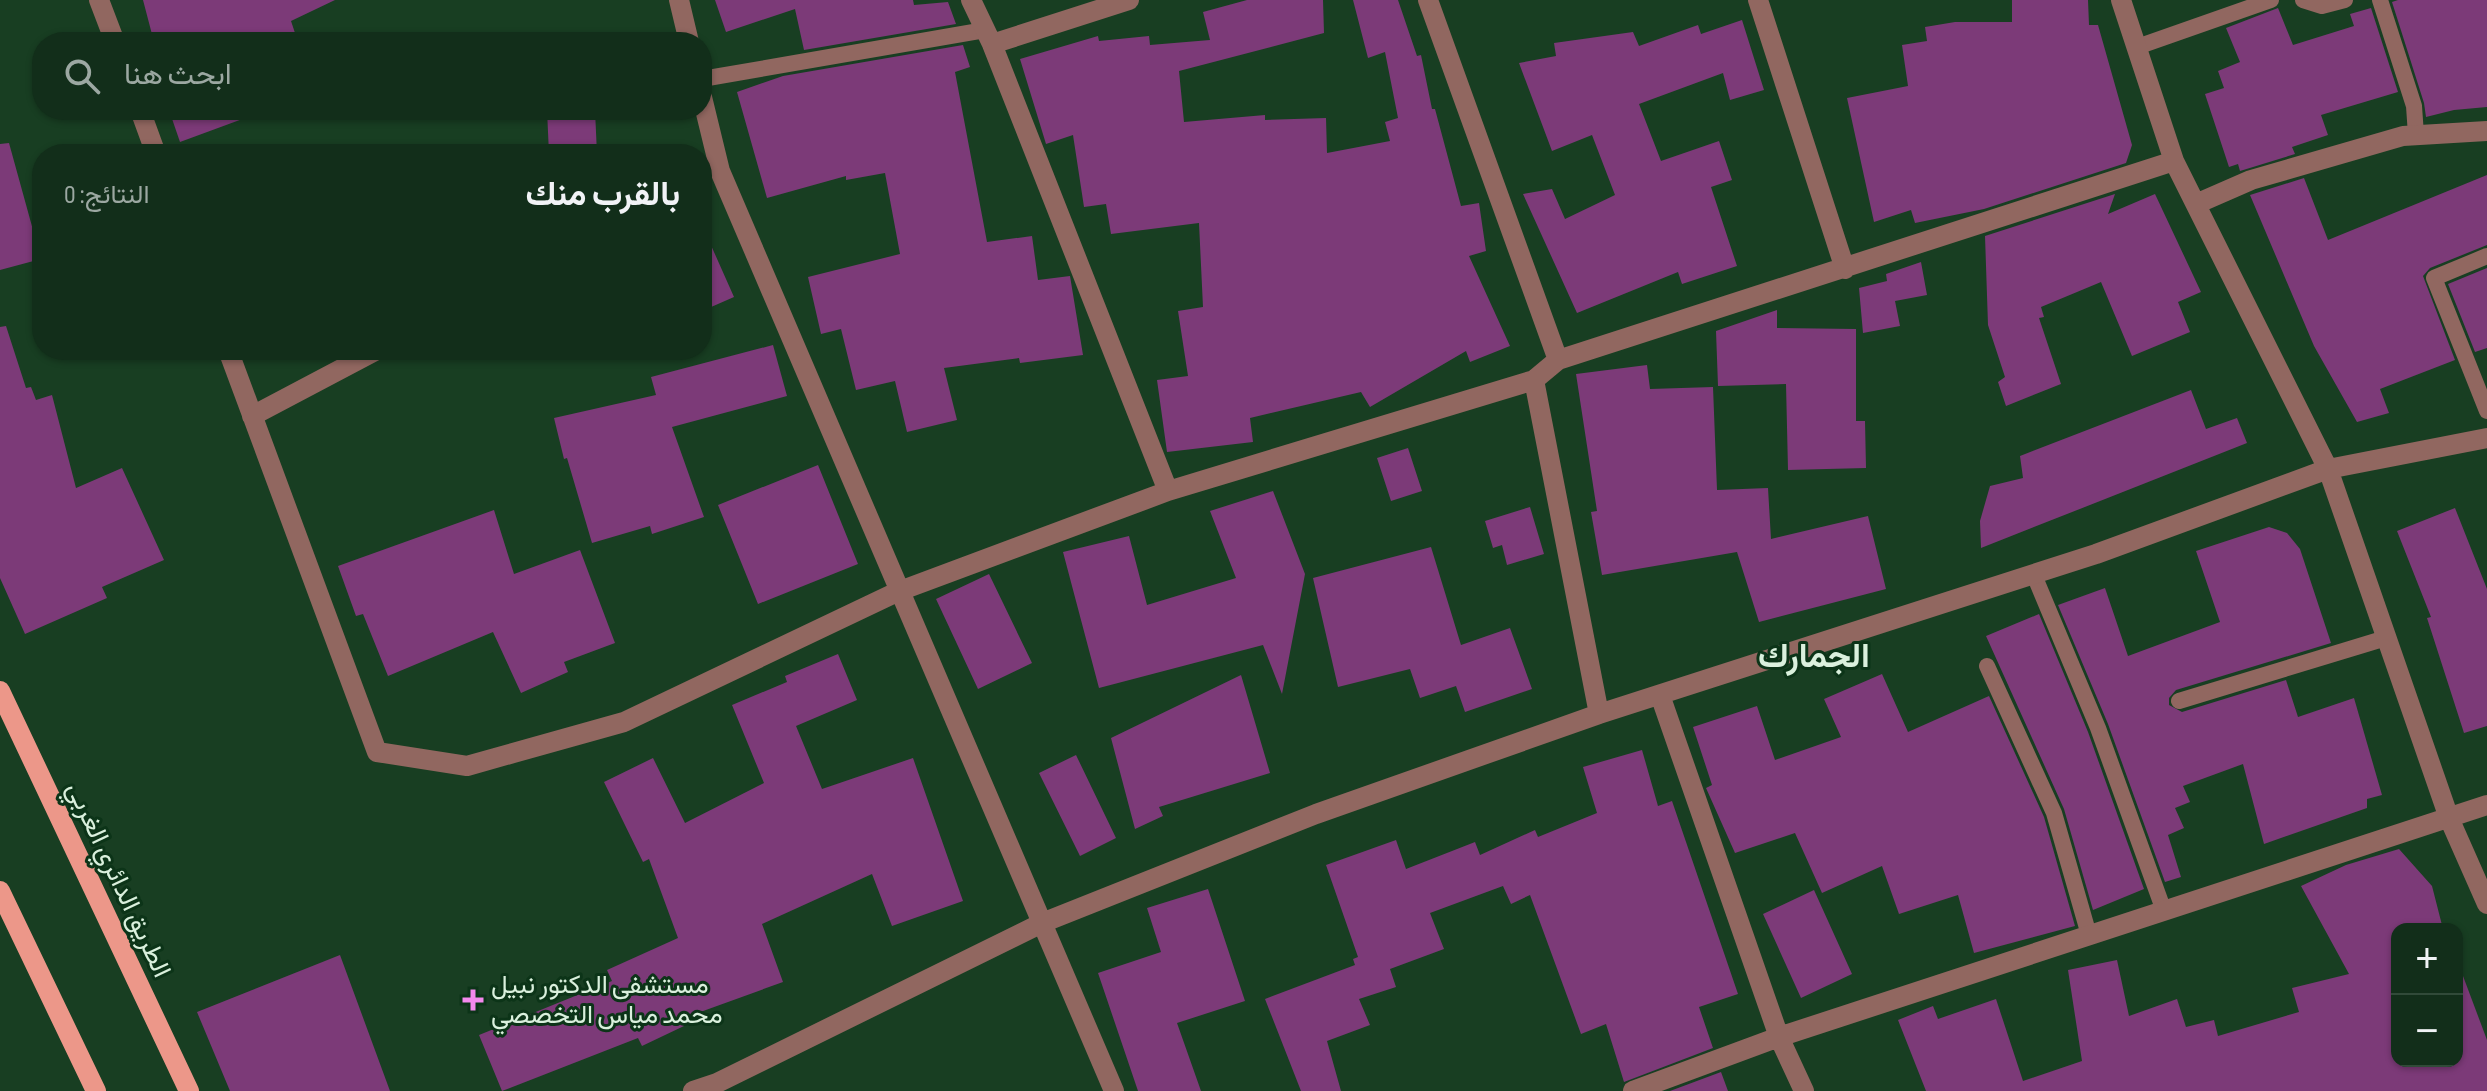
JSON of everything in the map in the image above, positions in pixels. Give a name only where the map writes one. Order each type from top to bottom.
[{"type":"main road","name":"الطريق الدائري الغربي","points":[[0,691],[189,1091]]},
{"type":"main road","points":[[0,891],[96,1091]]},
{"type":"street","points":[[99,0],[111,32]]},
{"type":"street","points":[[679,0],[687,32]]},
{"type":"street","points":[[971,0],[989,37],[1168,491]]},
{"type":"street","points":[[989,37],[1129,0]]},
{"type":"street","points":[[1428,0],[1558,360]]},
{"type":"street","points":[[1758,0],[1845,269]]},
{"type":"street","points":[[2121,0],[2174,161],[2328,469],[2449,818],[2487,904]]},
{"type":"street","points":[[144,120],[152,144]]},
{"type":"street","points":[[705,120],[707,144]]},
{"type":"street","points":[[2196,204],[2251,180],[2416,135],[2487,131]]},
{"type":"street","points":[[232,360],[377,752],[467,766],[624,722],[897,592],[1168,491],[1534,380],[1558,360],[2174,161]]},
{"type":"street","points":[[712,177],[1114,1091]]},
{"type":"street","points":[[252,416],[358,360]]},
{"type":"street","points":[[1534,380],[1599,714]]},
{"type":"street","points":[[693,1091],[719,1087],[1042,923],[1316,814],[1599,714],[2034,575],[2328,469],[2487,438]]},
{"type":"street","points":[[1660,695],[1779,1037],[1804,1091]]},
{"type":"street","points":[[1633,1091],[1779,1037],[2487,805]]},
{"type":"lane","points":[[2137,47],[2271,0]]},
{"type":"lane","points":[[2303,0],[2322,6],[2345,0]]},
{"type":"lane","points":[[2380,0],[2414,106],[2416,135]]},
{"type":"lane","points":[[712,78],[989,37]]},
{"type":"lane","points":[[2487,256],[2434,278],[2487,411]]},
{"type":"lane","points":[[2034,575],[2098,728],[2164,911]]},
{"type":"lane","points":[[2179,701],[2386,638]]},
{"type":"lane","points":[[1987,666],[2054,813],[2089,935]]},
{"type":"building","points":[[143,0],[335,0],[291,21],[295,32],[151,32]]},
{"type":"building","points":[[715,0],[913,0],[914,5],[948,2],[956,24],[804,50],[795,9],[726,32]]},
{"type":"building","points":[[1247,0],[1323,0],[1324,33],[1179,71],[1184,122],[1265,115],[1265,120],[1326,118],[1327,153],[1390,141],[1385,122],[1398,118],[1385,52],[1368,58],[1353,0],[1398,0],[1417,56],[1421,55],[1432,109],[1435,109],[1461,206],[1479,203],[1486,251],[1469,256],[1510,346],[1470,362],[1466,351],[1370,407],[1361,392],[1250,418],[1253,442],[1167,452],[1157,380],[1188,376],[1178,311],[1203,307],[1199,223],[1111,234],[1106,204],[1084,207],[1073,135],[1046,144],[1020,59],[1098,36],[1099,41],[1149,36],[1150,45],[1210,40],[1203,12]]},
{"type":"building","points":[[2012,0],[2088,0],[2089,25],[2098,25],[2132,145],[2126,163],[1984,209],[1915,223],[1911,210],[1874,222],[1847,98],[1908,86],[1902,45],[1927,41],[1925,27],[1955,22],[2012,22]]},
{"type":"building","points":[[2487,0],[2487,107],[2426,117],[2392,2]]},
{"type":"building","points":[[2278,8],[2293,45],[2354,26],[2350,14],[2371,8],[2398,92],[2321,115],[2328,135],[2292,147],[2295,154],[2240,171],[2238,164],[2229,167],[2205,94],[2224,88],[2218,71],[2240,62],[2226,28]]},
{"type":"building","points":[[1742,20],[1764,90],[1730,100],[1723,73],[1639,104],[1661,161],[1719,141],[1732,180],[1711,187],[1737,266],[1682,284],[1678,272],[1577,313],[1523,194],[1552,189],[1565,219],[1615,195],[1592,135],[1552,151],[1519,63],[1556,56],[1554,43],[1633,32],[1639,46],[1698,25],[1701,34]]},
{"type":"building","points":[[963,45],[970,67],[955,72],[987,242],[1032,236],[1038,280],[1070,276],[1083,355],[1020,363],[1019,358],[944,368],[957,420],[907,432],[895,381],[856,390],[841,329],[821,334],[808,277],[900,254],[885,173],[846,180],[846,176],[767,198],[737,92],[783,76]]},
{"type":"building","points":[[172,120],[240,120],[180,142]]},
{"type":"building","points":[[547,120],[595,120],[597,144],[549,144]]},
{"type":"building","points":[[9,143],[32,226],[32,261],[0,270],[0,144]]},
{"type":"building","points":[[2487,175],[2487,245],[2430,268],[2423,276],[2455,360],[2380,389],[2389,413],[2357,422],[2314,346],[2250,195],[2304,178],[2328,240]]},
{"type":"building","points":[[2115,194],[2108,214],[2155,194],[2201,292],[2178,302],[2190,332],[2132,356],[2101,282],[2041,307],[2044,317],[2039,318],[2061,384],[2006,406],[1998,382],[2005,377],[1988,325],[1985,236]]},
{"type":"building","points":[[712,248],[734,297],[712,307]]},
{"type":"building","points":[[1921,262],[1927,295],[1895,301],[1900,326],[1863,333],[1859,288],[1887,281],[1886,274]]},
{"type":"building","points":[[2487,268],[2487,348],[2475,352],[2448,284]]},
{"type":"building","points":[[1777,310],[1777,328],[1856,329],[1856,421],[1865,421],[1866,468],[1788,470],[1786,384],[1718,386],[1716,331]]},
{"type":"building","points":[[6,326],[26,388],[31,387],[36,400],[52,395],[76,488],[122,468],[164,560],[102,587],[107,598],[25,634],[0,578],[0,327]]},
{"type":"building","points":[[773,345],[787,396],[672,427],[704,517],[652,534],[650,526],[592,543],[554,418],[656,395],[651,377]]},
{"type":"building","points":[[1647,365],[1650,389],[1713,387],[1717,490],[1768,488],[1771,539],[1868,516],[1886,589],[1759,622],[1737,552],[1602,575],[1591,512],[1597,511],[1576,374]]},
{"type":"building","points":[[2191,390],[2206,429],[2237,418],[2247,443],[1981,548],[1980,521],[1990,486],[2023,478],[2020,456]]},
{"type":"building","points":[[1408,448],[1422,491],[1391,501],[1377,458]]},
{"type":"building","points":[[818,465],[858,564],[758,604],[718,505]]},
{"type":"building","points":[[1273,491],[1305,574],[1282,694],[1263,645],[1099,688],[1063,552],[1129,536],[1147,605],[1236,578],[1210,511]]},
{"type":"building","points":[[1530,507],[1544,554],[1507,565],[1502,545],[1493,548],[1485,521]]},
{"type":"building","points":[[2455,508],[2487,589],[2487,726],[2464,733],[2427,618],[2431,617],[2397,531]]},
{"type":"building","points":[[494,510],[514,574],[580,550],[615,643],[564,662],[568,672],[521,693],[493,632],[388,676],[363,614],[356,616],[338,566]]},
{"type":"building","points":[[2269,527],[2287,533],[2300,549],[2331,643],[2176,690],[2169,698],[2169,705],[2182,712],[2286,680],[2298,717],[2354,698],[2382,795],[2367,799],[2367,808],[2264,844],[2243,764],[2183,786],[2190,802],[2175,808],[2184,828],[2168,835],[2181,877],[2165,882],[2108,724],[2058,605],[2105,588],[2128,656],[2220,622],[2196,551]]},
{"type":"building","points":[[1431,547],[1461,645],[1510,628],[1532,689],[1465,712],[1456,686],[1420,698],[1410,669],[1338,687],[1313,578]]},
{"type":"building","points":[[989,574],[1032,663],[978,689],[936,599]]},
{"type":"building","points":[[2039,614],[2088,732],[2144,889],[2093,910],[2064,809],[1986,636]]},
{"type":"building","points":[[838,654],[857,700],[796,726],[822,789],[913,758],[963,901],[892,926],[872,874],[762,924],[783,982],[681,1019],[684,1026],[642,1046],[638,1038],[502,1091],[479,1035],[612,981],[607,970],[678,938],[649,859],[643,862],[604,782],[653,758],[685,823],[764,783],[732,705],[787,682],[785,676]]},
{"type":"building","points":[[1882,674],[1908,732],[1989,696],[2044,817],[2075,926],[1974,953],[1958,895],[1899,914],[1882,866],[1822,893],[1795,833],[1735,853],[1706,788],[1712,785],[1693,727],[1757,706],[1775,760],[1841,737],[1824,699]]},
{"type":"building","points":[[1241,675],[1270,773],[1159,807],[1163,816],[1135,829],[1111,738]]},
{"type":"building","points":[[1642,750],[1658,806],[1672,801],[1738,994],[1699,1007],[1713,1048],[1624,1082],[1606,1024],[1581,1034],[1530,895],[1511,904],[1503,886],[1430,913],[1444,949],[1390,969],[1396,987],[1359,999],[1370,1025],[1327,1041],[1341,1091],[1301,1091],[1265,999],[1355,965],[1353,959],[1358,957],[1326,865],[1396,840],[1406,869],[1475,842],[1480,855],[1535,830],[1538,837],[1597,813],[1583,767]]},
{"type":"building","points":[[1076,755],[1116,838],[1080,856],[1039,773]]},
{"type":"building","points":[[2399,849],[2432,886],[2441,923],[2391,923],[2391,1067],[2463,1067],[2463,976],[2487,1040],[2487,1091],[1926,1091],[1898,1020],[1933,1006],[1938,1019],[1996,999],[2023,1081],[2082,1061],[2068,970],[2117,960],[2129,1016],[2177,999],[2186,1027],[2214,1020],[2218,1036],[2299,1012],[2292,988],[2349,974],[2301,886],[2346,865]]},
{"type":"building","points":[[1208,889],[1245,1001],[1177,1023],[1201,1091],[1138,1091],[1098,973],[1161,952],[1147,908]]},
{"type":"building","points":[[1814,890],[1852,974],[1801,998],[1763,914]]},
{"type":"building","points":[[340,955],[390,1091],[230,1091],[197,1012]]},
{"type":"building","points":[[1721,1072],[1728,1091],[1670,1091]]},
{"type":"place","name":"مستشفى الدكتور نبيل محمد مياس التخصصي","points":[[473,1000]]},
{"type":"district","name":"الجمارك","points":[[1814,656]]}]
